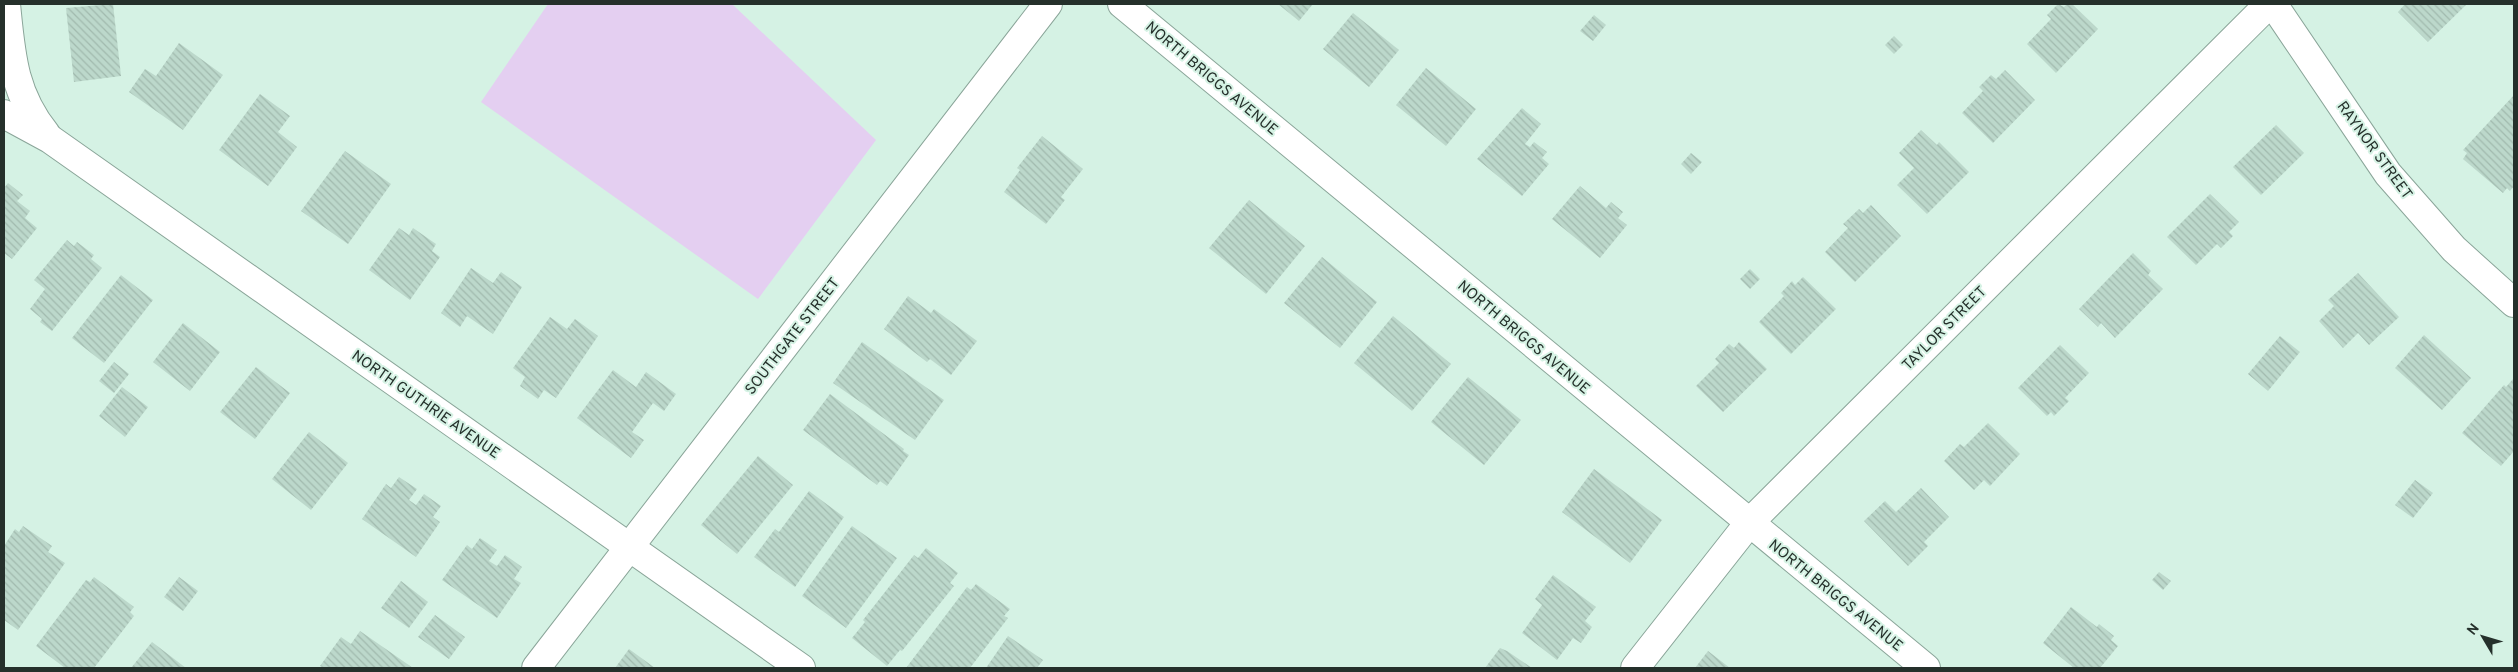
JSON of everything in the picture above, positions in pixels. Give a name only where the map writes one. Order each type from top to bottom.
[{"type":"street","name":"NORTH GUTHRIE AVENUE","points":[[6,4],[15,76],[22,97],[33,117],[50,139]]},
{"type":"street","name":"SOUTHGATE STREET","points":[[536,668],[1048,4]]},
{"type":"street","name":"NORTH BRIGGS AVENUE","points":[[1122,4],[1748,523],[1926,668]]},
{"type":"street","name":"TAYLOR STREET","points":[[1635,668],[1748,523],[2269,4]]},
{"type":"street","name":"RAYNOR STREET","points":[[2273,4],[2388,174],[2454,249],[2514,303]]},
{"type":"street","name":"NORTH GUTHRIE AVENUE","points":[[4,114],[50,139],[801,668]]},
{"type":"shaded area","points":[[548,4],[732,4],[876,140],[758,299],[481,102]]},
{"type":"building","points":[[113,4],[121,76],[74,82],[66,8]]},
{"type":"building","points":[[1278,4],[1313,4],[1299,21]]},
{"type":"building","points":[[2058,4],[2064,7],[2067,4],[2072,4],[2098,29],[2056,73],[2027,44],[2051,19],[2047,15]]},
{"type":"building","points":[[2405,4],[2467,4],[2428,42],[2398,12]]},
{"type":"building","points":[[1353,13],[1399,50],[1369,87],[1323,49]]},
{"type":"building","points":[[1594,15],[1606,25],[1593,41],[1580,31]]},
{"type":"building","points":[[1894,36],[1903,45],[1894,54],[1885,45]]},
{"type":"building","points":[[179,43],[223,75],[183,130],[129,92],[145,69],[156,76]]},
{"type":"building","points":[[1426,68],[1476,109],[1446,146],[1396,105]]},
{"type":"building","points":[[2005,70],[2035,100],[1993,143],[1962,113],[1983,91],[1979,87],[1991,75],[1996,79]]},
{"type":"building","points":[[260,94],[290,116],[278,132],[297,147],[268,186],[219,150]]},
{"type":"building","points":[[2514,95],[2514,186],[2510,191],[2507,188],[2503,193],[2463,159],[2467,153],[2463,150]]},
{"type":"building","points":[[1522,108],[1541,124],[1525,144],[1530,147],[1534,142],[1547,152],[1542,158],[1549,164],[1522,196],[1477,159]]},
{"type":"building","points":[[2276,125],[2304,153],[2261,195],[2233,167]]},
{"type":"building","points":[[1921,130],[1937,145],[1939,142],[1969,172],[1927,214],[1897,185],[1914,168],[1899,153]]},
{"type":"building","points":[[1042,136],[1083,169],[1061,197],[1065,200],[1046,224],[1004,192],[1020,170],[1017,168]]},
{"type":"building","points":[[345,151],[391,184],[348,244],[301,211]]},
{"type":"building","points":[[1691,153],[1702,162],[1691,174],[1681,164]]},
{"type":"building","points":[[8,183],[23,195],[17,201],[30,211],[25,218],[37,228],[12,259],[4,253],[4,188]]},
{"type":"building","points":[[1580,186],[1606,208],[1611,202],[1623,212],[1618,218],[1627,225],[1600,258],[1552,219]]},
{"type":"building","points":[[2210,194],[2239,222],[2229,232],[2233,236],[2221,248],[2217,244],[2196,265],[2167,237]]},
{"type":"building","points":[[1249,200],[1305,246],[1266,294],[1209,248]]},
{"type":"building","points":[[1871,205],[1901,236],[1855,282],[1825,252],[1848,228],[1843,224],[1859,209],[1863,213]]},
{"type":"building","points":[[399,228],[409,235],[413,228],[436,244],[432,251],[440,257],[410,300],[369,270]]},
{"type":"building","points":[[67,240],[74,246],[77,242],[94,255],[91,259],[102,268],[52,331],[40,322],[42,319],[30,309],[45,289],[34,280]]},
{"type":"building","points":[[2133,253],[2151,271],[2148,275],[2163,289],[2115,338],[2101,323],[2098,327],[2079,309]]},
{"type":"building","points":[[1322,257],[1377,302],[1340,348],[1284,303]]},
{"type":"building","points":[[471,268],[493,283],[501,272],[522,287],[493,334],[467,316],[460,327],[441,313]]},
{"type":"building","points":[[1750,269],[1760,279],[1750,289],[1740,279]]},
{"type":"building","points":[[2358,273],[2399,317],[2369,345],[2358,333],[2343,348],[2319,321],[2334,306],[2328,300]]},
{"type":"building","points":[[121,275],[153,300],[104,363],[72,338]]},
{"type":"building","points":[[1803,277],[1836,309],[1791,354],[1759,322],[1784,296],[1781,293],[1792,281],[1795,285]]},
{"type":"building","points":[[908,296],[931,313],[934,309],[977,341],[951,375],[930,359],[927,362],[884,329]]},
{"type":"building","points":[[1393,316],[1451,364],[1412,411],[1354,363]]},
{"type":"building","points":[[550,317],[567,329],[575,319],[598,336],[556,398],[544,390],[538,399],[520,386],[525,377],[513,368]]},
{"type":"building","points":[[183,323],[220,352],[190,391],[153,362]]},
{"type":"building","points":[[2424,335],[2471,378],[2442,410],[2395,368]]},
{"type":"building","points":[[2280,336],[2300,352],[2268,391],[2248,374]]},
{"type":"building","points":[[862,342],[944,400],[915,440],[833,383]]},
{"type":"building","points":[[1739,342],[1767,369],[1723,412],[1696,386],[1719,363],[1715,359],[1729,344],[1734,348]]},
{"type":"building","points":[[2060,345],[2089,373],[2065,398],[2069,401],[2054,416],[2051,412],[2047,416],[2018,388]]},
{"type":"building","points":[[114,362],[129,374],[114,393],[99,381]]},
{"type":"building","points":[[256,367],[290,393],[255,439],[220,412]]},
{"type":"building","points":[[613,370],[636,387],[646,372],[676,394],[664,411],[653,403],[632,432],[644,440],[631,458],[577,418]]},
{"type":"building","points":[[1468,377],[1521,420],[1484,465],[1431,422]]},
{"type":"building","points":[[2513,379],[2514,451],[2501,466],[2462,433],[2504,385],[2506,387]]},
{"type":"building","points":[[122,387],[148,407],[125,437],[99,416]]},
{"type":"building","points":[[830,394],[904,449],[903,451],[909,455],[887,486],[880,481],[877,485],[803,430]]},
{"type":"building","points":[[1988,423],[2020,454],[1990,486],[1984,480],[1974,490],[1944,461],[1960,444],[1964,447]]},
{"type":"building","points":[[309,432],[348,463],[311,510],[272,479]]},
{"type":"building","points":[[758,456],[793,485],[737,554],[701,525]]},
{"type":"building","points":[[1594,469],[1662,520],[1630,563],[1562,512]]},
{"type":"building","points":[[399,477],[417,489],[409,500],[416,505],[424,494],[441,506],[433,517],[440,522],[416,557],[362,519],[386,484],[391,488]]},
{"type":"building","points":[[2415,480],[2433,493],[2413,518],[2395,505]]},
{"type":"building","points":[[1921,488],[1949,517],[1924,542],[1928,546],[1908,566],[1864,521],[1885,501],[1896,512]]},
{"type":"building","points":[[809,491],[844,517],[795,587],[754,557],[775,529],[779,532]]},
{"type":"building","points":[[23,526],[52,546],[48,552],[65,563],[18,630],[4,620],[4,546],[15,529],[19,532]]},
{"type":"building","points":[[852,526],[897,558],[846,628],[802,596]]},
{"type":"building","points":[[480,538],[497,550],[489,561],[497,566],[505,555],[522,567],[514,579],[521,583],[497,618],[442,580],[467,545],[472,549]]},
{"type":"building","points":[[926,548],[958,573],[950,583],[954,586],[902,651],[900,650],[887,666],[852,638],[865,622],[863,620],[914,555],[918,558]]},
{"type":"building","points":[[2159,572],[2171,581],[2163,590],[2152,580]]},
{"type":"building","points":[[1553,575],[1596,607],[1585,621],[1592,627],[1581,643],[1573,638],[1557,660],[1522,633],[1542,605],[1535,599]]},
{"type":"building","points":[[94,577],[134,607],[130,612],[134,616],[94,668],[65,668],[36,646],[86,580],[90,582]]},
{"type":"building","points":[[179,577],[198,591],[183,611],[164,597]]},
{"type":"building","points":[[401,581],[428,602],[409,628],[381,608]]},
{"type":"building","points":[[976,584],[1010,609],[1004,616],[1008,618],[970,668],[906,668],[967,587],[971,590]]},
{"type":"building","points":[[2071,607],[2097,627],[2099,624],[2114,636],[2111,640],[2118,646],[2100,668],[2074,668],[2043,643]]},
{"type":"building","points":[[435,615],[465,637],[449,659],[418,637]]},
{"type":"building","points":[[360,631],[413,668],[324,668],[320,666],[341,637],[351,644]]},
{"type":"building","points":[[1008,636],[1043,660],[1037,668],[986,668]]},
{"type":"building","points":[[152,642],[186,668],[131,668]]},
{"type":"building","points":[[1500,648],[1507,651],[1532,668],[1485,668]]},
{"type":"building","points":[[629,649],[655,668],[615,668]]},
{"type":"building","points":[[1708,651],[1730,668],[1695,668]]}]
